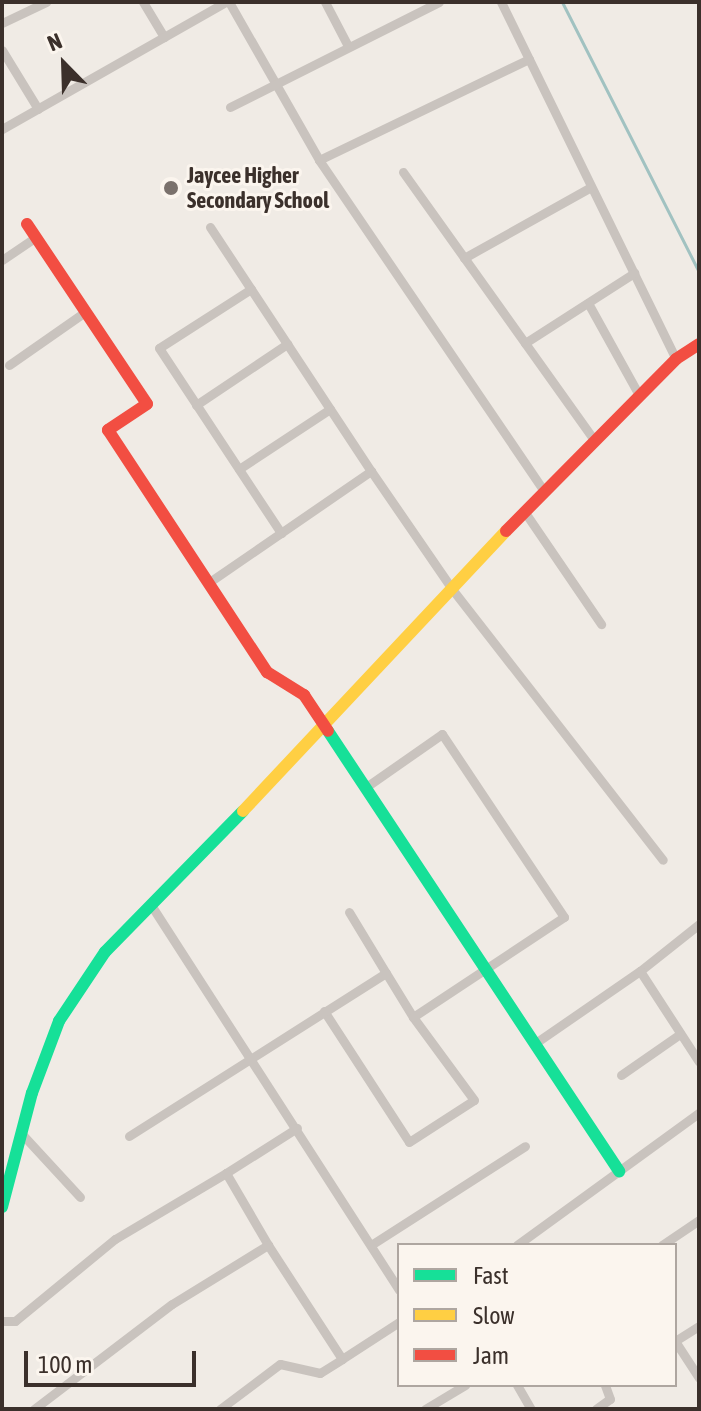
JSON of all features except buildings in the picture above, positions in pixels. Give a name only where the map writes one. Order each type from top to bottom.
[{"type":"street","points":[[2,23],[46,2]]},
{"type":"street","points":[[143,2],[164,37]]},
{"type":"street","points":[[2,129],[227,2],[319,160],[543,490]]},
{"type":"street","points":[[325,2],[348,46]]},
{"type":"street","points":[[230,107],[274,82],[439,2]]},
{"type":"street","points":[[501,2],[676,359]]},
{"type":"street","points":[[2,50],[38,109]]},
{"type":"street","points":[[319,160],[529,59]]},
{"type":"street","points":[[403,172],[594,440]]},
{"type":"street","points":[[464,258],[591,187]]},
{"type":"street","points":[[27,224],[147,404],[108,430],[267,672],[304,695],[619,1171]]},
{"type":"street","points":[[210,227],[452,589],[663,860]]},
{"type":"street","points":[[2,260],[36,237]]},
{"type":"street","points":[[525,343],[634,273]]},
{"type":"street","points":[[251,289],[159,348],[281,533]]},
{"type":"street","points":[[588,303],[639,395]]},
{"type":"street","points":[[9,365],[85,312]]},
{"type":"street","points":[[196,405],[287,344]]},
{"type":"street","points":[[2,1207],[21,1133],[59,1021],[105,952],[324,728],[543,490],[676,359],[699,344]]},
{"type":"street","points":[[239,469],[330,409]]},
{"type":"street","points":[[208,583],[371,471]]},
{"type":"street","points":[[524,511],[601,624]]},
{"type":"street","points":[[366,787],[442,734],[564,917],[413,1017]]},
{"type":"street","points":[[151,905],[397,1287]]},
{"type":"street","points":[[324,1011],[409,1142],[474,1100],[413,1017],[349,912]]},
{"type":"street","points":[[534,1044],[640,971],[699,924]]},
{"type":"street","points":[[640,971],[699,1062]]},
{"type":"street","points":[[129,1136],[386,973]]},
{"type":"street","points":[[621,1075],[680,1034]]},
{"type":"street","points":[[522,1243],[699,1113]]},
{"type":"street","points":[[2,1321],[15,1321],[115,1239],[297,1128]]},
{"type":"street","points":[[21,1133],[80,1197]]},
{"type":"street","points":[[371,1245],[525,1146]]},
{"type":"street","points":[[226,1173],[268,1245],[342,1359]]},
{"type":"street","points":[[665,1243],[699,1220]]},
{"type":"street","points":[[34,1409],[172,1304],[268,1245]]},
{"type":"street","points":[[220,1409],[280,1364],[320,1373],[397,1323]]},
{"type":"street","points":[[677,1340],[699,1326]]},
{"type":"street","points":[[677,1344],[699,1378]]},
{"type":"street","points":[[425,1409],[462,1387]]},
{"type":"street","points":[[518,1387],[531,1409]]},
{"type":"street","points":[[596,1409],[610,1399],[606,1387]]},
{"type":"waterway","points":[[562,2],[699,272]]},
{"type":"traffic: fast","points":[[328,731],[619,1171]]},
{"type":"traffic: fast","points":[[2,1207],[32,1093],[59,1021],[105,952],[243,811]]},
{"type":"traffic: slow","points":[[243,811],[506,531]]},
{"type":"traffic: jam","points":[[27,224],[147,404],[108,430],[267,672],[304,695],[328,731]]},
{"type":"traffic: jam","points":[[506,531],[676,359],[699,344]]},
{"type":"place","name":"Jaycee Higher Secondary School","points":[[171,188]]}]
